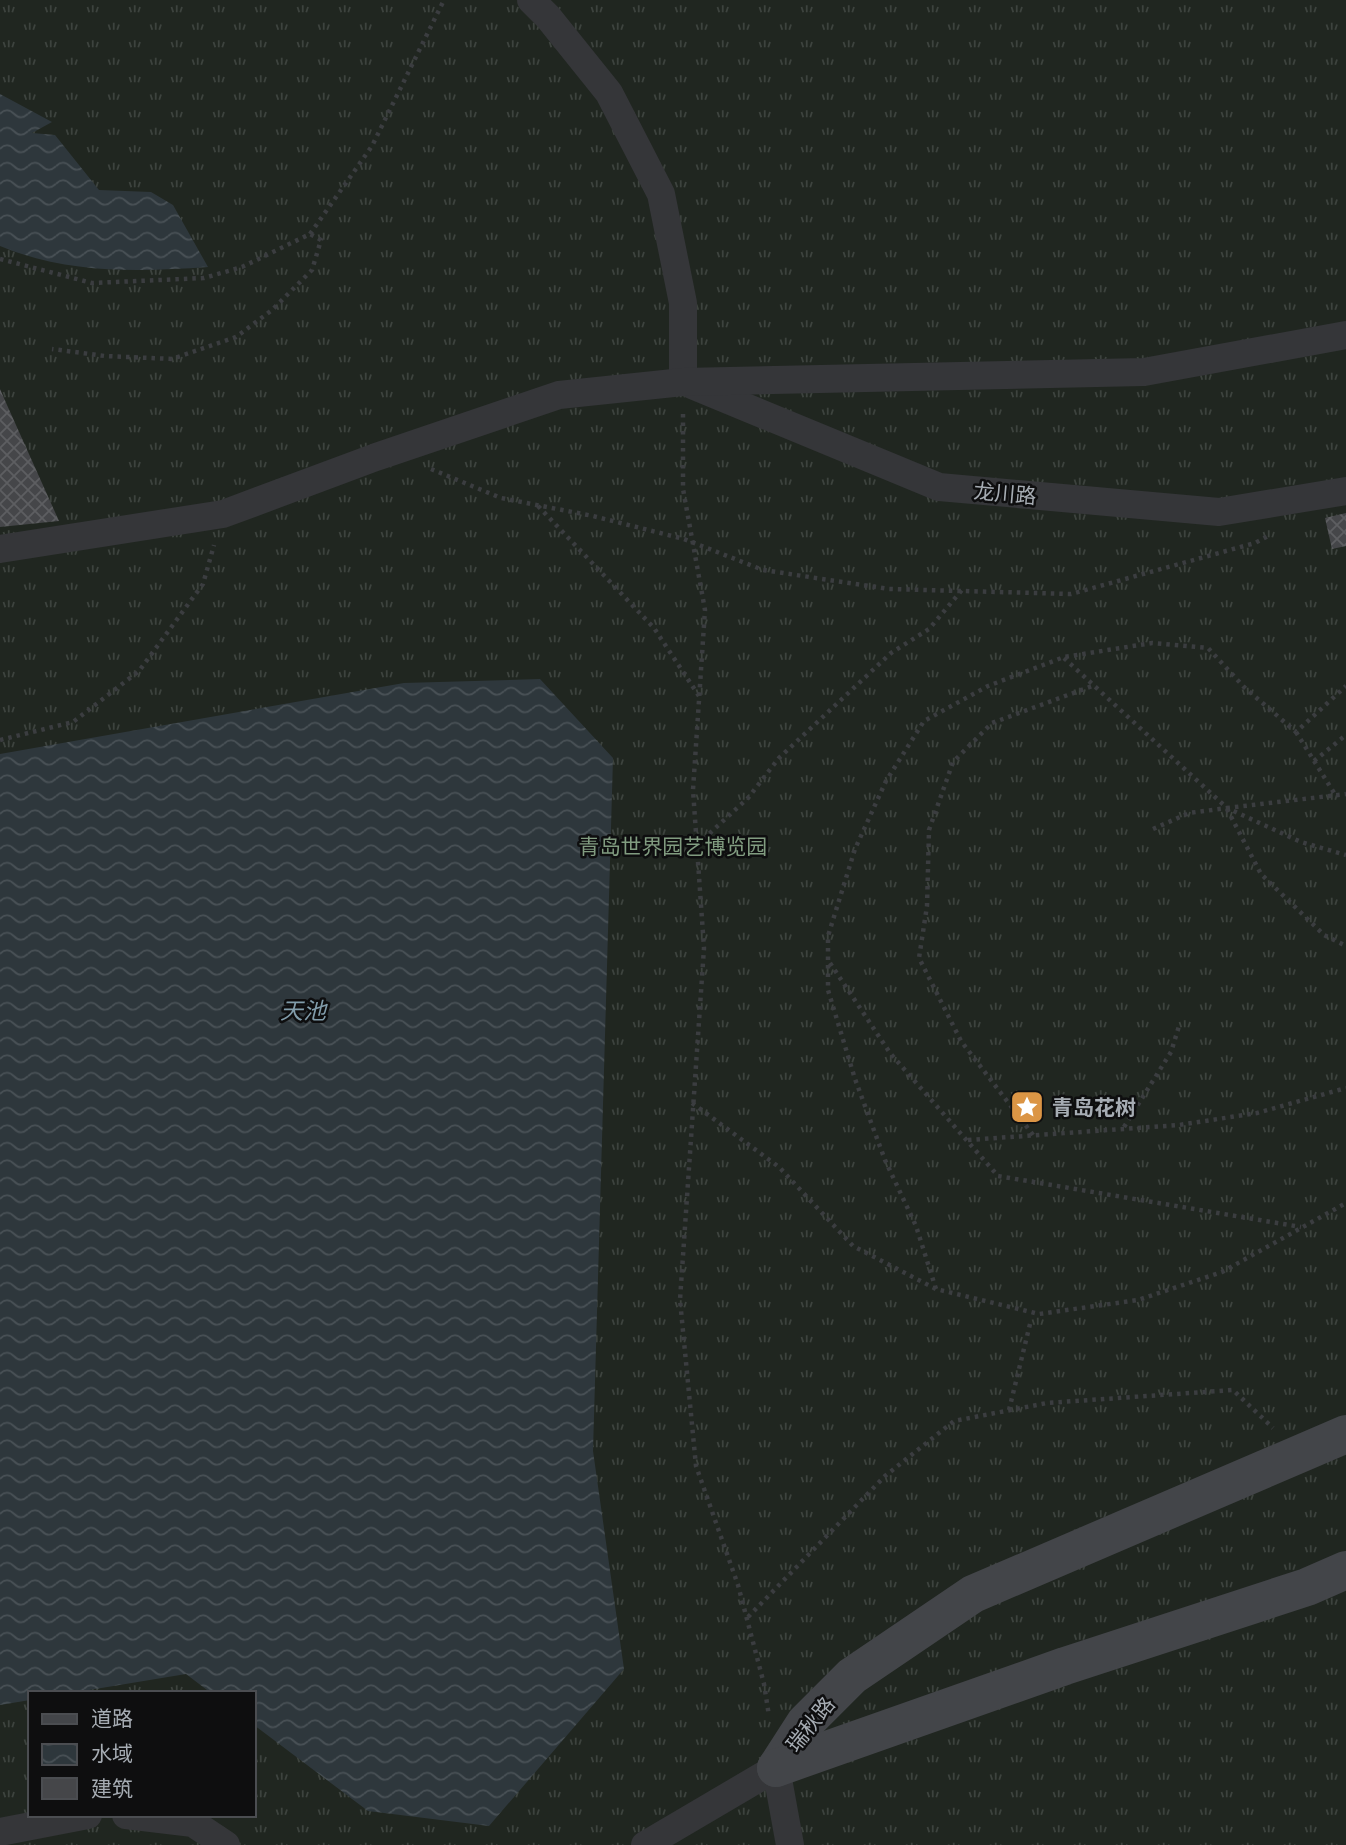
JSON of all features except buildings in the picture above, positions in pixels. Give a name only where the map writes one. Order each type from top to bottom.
[{"type":"street","points":[[531,0],[548,17],[609,93],[661,194],[683,303],[683,382]]},
{"type":"street","points":[[0,549],[223,514],[391,452],[559,395],[683,382],[1144,372],[1346,335]]},
{"type":"street","name":"龙川路","points":[[683,382],[939,487],[1219,512],[1346,491]]},
{"type":"street","name":"瑞秋路","points":[[776,1768],[805,1723],[852,1676],[973,1594],[1346,1434]]},
{"type":"street","name":"瑞秋路","points":[[776,1768],[1065,1666],[1307,1587],[1346,1570]]},
{"type":"street","points":[[645,1845],[776,1768],[790,1845]]},
{"type":"street","points":[[0,1832],[78,1817]]},
{"type":"street","points":[[143,1817],[193,1823],[226,1845]]},
{"type":"path","points":[[0,259],[92,283],[204,278],[242,267],[310,234],[372,146],[444,0]]},
{"type":"path","points":[[52,349],[105,356],[172,359],[236,337],[272,310],[312,270],[321,240],[310,234]]},
{"type":"path","points":[[683,382],[683,489],[705,610],[693,790],[704,948],[680,1300],[696,1466],[747,1618],[764,1684],[776,1768]]},
{"type":"path","points":[[391,452],[501,498],[684,539],[763,570],[889,589],[1071,594],[1255,543],[1280,529],[1286,501]]},
{"type":"path","points":[[538,506],[654,628],[699,696]]},
{"type":"path","points":[[0,740],[73,722],[139,671],[203,584],[223,514]]},
{"type":"path","points":[[697,845],[748,798],[779,758],[891,653],[929,629],[962,590]]},
{"type":"path","points":[[936,1289],[916,1226],[885,1160],[855,1079],[828,990],[828,936],[855,849],[886,781],[924,722],[988,686],[1064,657],[1152,643],[1208,648],[1244,687],[1296,732],[1336,796]]},
{"type":"path","points":[[1064,657],[1227,808],[1301,842],[1346,855]]},
{"type":"path","points":[[1033,1135],[961,1041],[919,958],[927,906],[929,830],[953,762],[992,723],[1095,685]]},
{"type":"path","points":[[1296,732],[1346,686]]},
{"type":"path","points":[[1314,761],[1346,735]]},
{"type":"path","points":[[1153,829],[1189,813],[1346,794]]},
{"type":"path","points":[[1227,808],[1261,874],[1324,935],[1346,946]]},
{"type":"path","points":[[829,961],[890,1053],[998,1176],[1302,1227]]},
{"type":"path","points":[[1123,1128],[1171,1052],[1180,1023]]},
{"type":"path","points":[[967,1140],[1179,1125],[1257,1113],[1346,1088]]},
{"type":"path","points":[[692,1103],[779,1167],[853,1246],[936,1289],[1039,1314],[1138,1300],[1222,1272],[1346,1203]]},
{"type":"path","points":[[1009,1410],[1031,1320]]},
{"type":"path","points":[[747,1618],[885,1476],[954,1421],[1047,1403],[1233,1390],[1300,1454]]},
{"type":"green space","name":"青岛世界园艺博览园","points":[[0,0],[1346,0],[1346,1845],[0,1845]]},
{"type":"water","points":[[0,94],[52,122],[32,133],[55,135],[99,190],[151,192],[173,205],[208,267],[102,269],[51,262],[0,246]]},
{"type":"water","name":"天池","points":[[540,679],[613,758],[593,1451],[624,1669],[489,1826],[368,1811],[256,1727],[256,1691],[208,1691],[186,1674],[83,1691],[28,1691],[28,1700],[0,1705],[0,754],[404,683]]},
{"type":"place","name":"青岛花树","points":[[1027,1107]]}]
